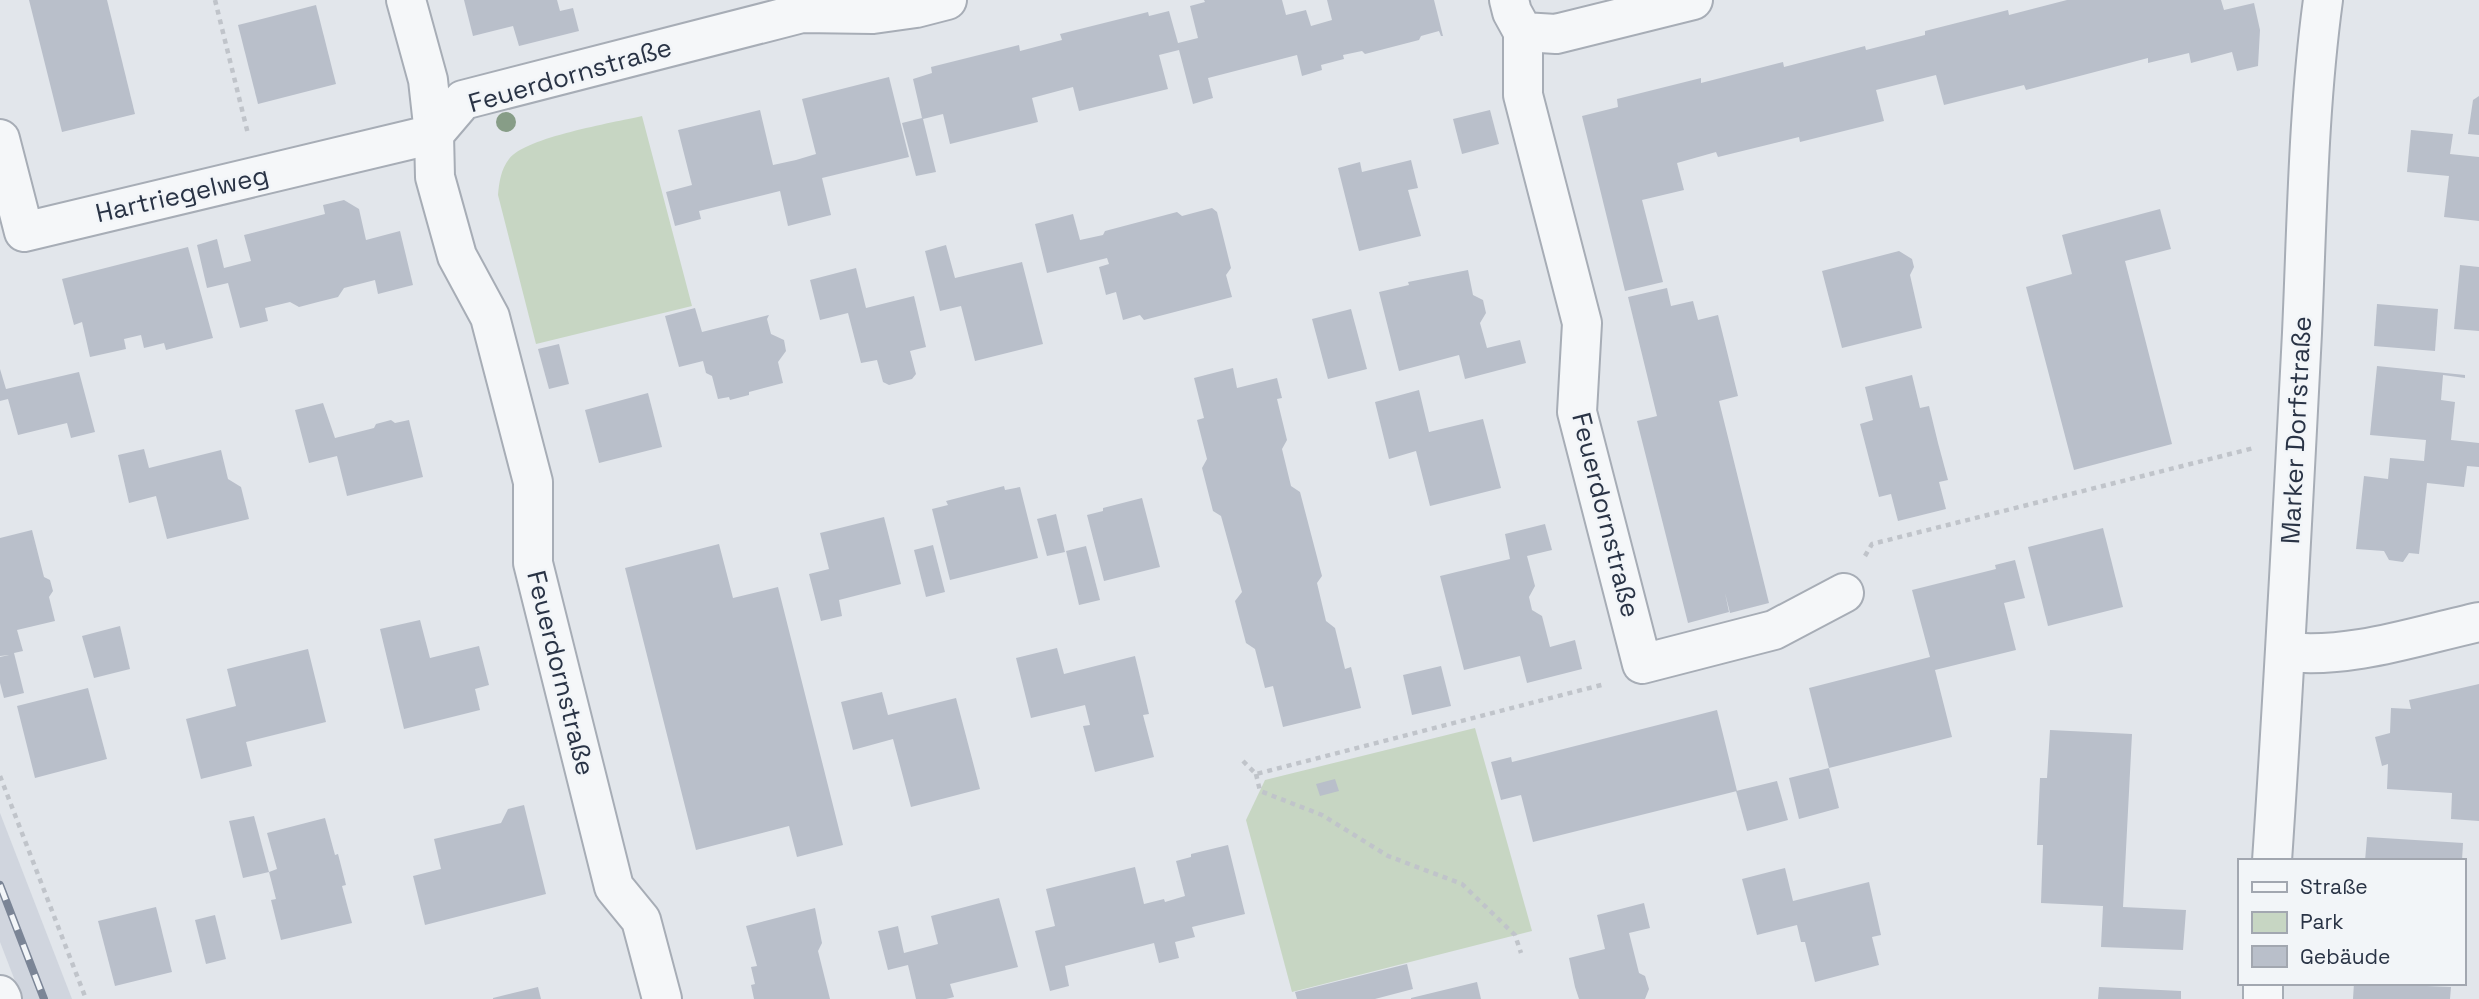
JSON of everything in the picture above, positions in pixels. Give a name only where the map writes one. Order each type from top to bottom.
[{"type":"street","points":[[406,0],[428,80],[434,134]]},
{"type":"street","name":"Feuerdornstraße","points":[[662,999],[641,920],[614,887],[533,563],[533,482],[490,317],[457,256],[438,190],[434,134],[463,100],[802,13],[871,7],[916,8],[947,0]]},
{"type":"street","name":"Feuerdornstraße","points":[[1642,664],[1577,412],[1583,324],[1522,95],[1516,16],[1556,34],[1693,0]]},
{"type":"street","name":"Marker Dorfstraße","points":[[2272,859],[2286,652],[2311,136],[2323,0]]},
{"type":"street","name":"Hartriegelweg","points":[[0,139],[24,232],[434,134]]},
{"type":"street","points":[[1642,664],[1774,630],[1844,593]]},
{"type":"street","points":[[2286,652],[2313,655],[2346,652],[2479,622]]},
{"type":"path","points":[[215,0],[259,176]]},
{"type":"path","points":[[1844,593],[1872,544],[2296,438]]},
{"type":"path","points":[[1256,774],[1617,681],[1642,664]]},
{"type":"path","points":[[1243,761],[1256,774],[1260,791],[1322,815],[1388,856],[1462,884],[1515,935],[1521,953]]},
{"type":"path","points":[[0,776],[86,999]]},
{"type":"shaded area","points":[[0,813],[72,999],[22,999],[0,942]]},
{"type":"green space","points":[[642,116],[692,306],[536,344],[498,195],[504,167],[518,151],[533,144],[571,132]]},
{"type":"green space","points":[[1475,728],[1532,931],[1292,992],[1246,820],[1265,780]]},
{"type":"building","points":[[29,0],[107,0],[135,114],[62,132]]},
{"type":"building","points":[[464,0],[557,0],[560,11],[573,8],[579,31],[519,46],[513,26],[473,36]]},
{"type":"building","points":[[1204,0],[1282,0],[1286,15],[1306,10],[1311,26],[1332,20],[1327,0],[1434,0],[1443,36],[1439,31],[1421,36],[1419,40],[1365,54],[1362,51],[1343,55],[1344,59],[1321,65],[1322,70],[1302,76],[1297,55],[1208,78],[1213,98],[1193,104],[1179,50],[1159,55],[1168,89],[1079,111],[1073,87],[1032,98],[1038,122],[950,144],[943,114],[923,119],[936,172],[916,176],[902,123],[922,118],[913,79],[932,73],[931,67],[1019,45],[1020,51],[1062,40],[1060,34],[1148,12],[1149,16],[1169,11],[1178,43],[1198,38],[1190,6],[1205,2]]},
{"type":"building","points":[[2067,0],[2221,0],[2224,10],[2254,3],[2260,30],[2258,66],[2237,71],[2232,52],[2191,63],[2189,53],[2148,63],[2148,58],[2026,90],[2024,85],[1944,105],[1936,75],[1876,90],[1884,121],[1800,142],[1799,137],[1718,157],[1716,152],[1677,163],[1684,190],[1642,200],[1663,282],[1625,291],[1582,116],[1618,107],[1617,99],[1701,78],[1701,83],[1783,62],[1784,67],[1865,46],[1866,50],[1925,35],[1925,31],[2008,10],[2009,15]]},
{"type":"building","points":[[316,5],[336,84],[258,104],[238,25]]},
{"type":"building","points":[[889,77],[909,157],[822,178],[831,215],[788,226],[780,191],[699,211],[701,219],[675,226],[666,192],[692,185],[678,130],[760,110],[773,165],[796,160],[816,154],[802,99]]},
{"type":"building","points":[[2479,96],[2479,135],[2468,134],[2473,100]]},
{"type":"building","points":[[1490,110],[1499,144],[1462,154],[1453,119]]},
{"type":"building","points":[[2411,130],[2453,134],[2450,154],[2479,157],[2479,221],[2444,217],[2449,176],[2407,172]]},
{"type":"building","points":[[1411,160],[1418,188],[1408,190],[1421,236],[1359,251],[1338,168],[1360,162],[1362,172]]},
{"type":"building","points":[[344,200],[359,209],[366,240],[400,231],[413,285],[378,294],[375,280],[344,288],[338,297],[299,307],[290,302],[265,308],[268,321],[240,328],[228,283],[207,288],[197,245],[217,239],[224,268],[251,261],[244,235],[325,214],[323,205]]},
{"type":"building","points":[[1212,208],[1217,212],[1231,268],[1226,275],[1232,297],[1144,320],[1140,315],[1123,320],[1116,292],[1106,295],[1099,267],[1109,264],[1107,258],[1047,273],[1035,224],[1073,214],[1080,240],[1177,212],[1182,216]]},
{"type":"building","points":[[2160,209],[2171,249],[2125,261],[2172,444],[2074,470],[2026,287],[2072,274],[2062,235]]},
{"type":"building","points":[[946,245],[955,278],[1022,262],[1043,344],[975,361],[961,306],[940,311],[925,251]]},
{"type":"building","points":[[188,247],[213,338],[166,350],[164,343],[144,348],[141,335],[124,339],[126,349],[90,357],[82,322],[74,325],[62,279]]},
{"type":"building","points":[[1899,251],[1912,259],[1914,267],[1910,275],[1922,328],[1842,348],[1822,271]]},
{"type":"building","points":[[2460,265],[2479,267],[2479,331],[2454,329]]},
{"type":"building","points":[[856,268],[866,308],[914,296],[926,347],[910,351],[916,374],[912,379],[889,385],[883,382],[877,360],[861,363],[848,313],[820,320],[810,280]]},
{"type":"building","points":[[1468,270],[1473,295],[1483,300],[1486,313],[1480,323],[1487,348],[1520,340],[1526,363],[1465,379],[1459,355],[1399,371],[1379,292],[1409,285],[1408,282]]},
{"type":"building","points":[[1667,288],[1671,306],[1693,301],[1698,320],[1718,315],[1738,396],[1719,401],[1769,603],[1730,613],[1725,593],[1729,612],[1688,623],[1637,421],[1657,416],[1628,297]]},
{"type":"building","points":[[2377,304],[2438,309],[2435,351],[2374,346]]},
{"type":"building","points":[[695,308],[702,332],[769,315],[767,319],[771,334],[784,340],[786,351],[778,362],[783,383],[730,400],[729,397],[718,399],[712,376],[706,373],[703,361],[679,367],[665,316]]},
{"type":"building","points":[[1351,309],[1367,369],[1328,379],[1312,319]]},
{"type":"building","points":[[559,344],[569,384],[549,389],[538,349]]},
{"type":"building","points":[[2377,366],[2465,375],[2465,378],[2443,375],[2441,400],[2455,402],[2451,440],[2479,443],[2479,467],[2467,466],[2464,487],[2427,483],[2419,554],[2409,553],[2403,562],[2389,560],[2384,551],[2356,549],[2364,476],[2388,479],[2390,458],[2424,461],[2426,440],[2370,435]]},
{"type":"building","points":[[1233,368],[1237,388],[1277,378],[1282,398],[1277,399],[1287,440],[1282,449],[1291,486],[1300,492],[1322,576],[1317,583],[1326,621],[1335,628],[1345,669],[1351,667],[1361,708],[1283,727],[1273,686],[1265,688],[1255,649],[1246,643],[1235,601],[1242,592],[1221,516],[1213,511],[1202,468],[1207,459],[1197,420],[1204,418],[1194,378]]},
{"type":"building","points":[[0,369],[6,389],[79,372],[95,432],[71,438],[67,423],[18,435],[8,399],[0,401]]},
{"type":"building","points":[[1912,375],[1920,408],[1929,406],[1948,480],[1939,482],[1946,509],[1898,521],[1891,494],[1879,497],[1860,424],[1873,420],[1865,387]]},
{"type":"building","points":[[1419,390],[1429,432],[1483,419],[1501,488],[1430,506],[1416,451],[1389,459],[1375,402]]},
{"type":"building","points":[[648,393],[662,447],[599,463],[585,410]]},
{"type":"building","points":[[323,403],[335,438],[374,428],[376,424],[391,420],[395,423],[409,420],[423,477],[347,496],[337,456],[309,463],[295,410]]},
{"type":"building","points":[[144,449],[149,468],[221,450],[228,479],[241,487],[249,519],[167,539],[156,496],[129,503],[118,455]]},
{"type":"building","points":[[1004,486],[1005,490],[1020,487],[1038,558],[950,580],[932,509],[948,505],[946,501]]},
{"type":"building","points":[[1142,498],[1160,567],[1104,581],[1087,515]]},
{"type":"building","points":[[1056,514],[1065,552],[1047,556],[1037,519]]},
{"type":"building","points":[[884,517],[901,584],[839,600],[842,616],[821,621],[809,574],[829,569],[820,533]]},
{"type":"building","points":[[1545,524],[1552,550],[1527,556],[1535,586],[1529,597],[1532,610],[1542,616],[1550,647],[1575,640],[1582,669],[1527,683],[1520,656],[1464,670],[1440,576],[1510,559],[1505,534]]},
{"type":"building","points":[[2103,528],[2123,607],[2048,626],[2028,547]]},
{"type":"building","points":[[32,530],[44,577],[50,580],[53,591],[49,597],[55,621],[17,630],[23,651],[14,653],[24,693],[4,698],[0,683],[0,657],[9,655],[0,656],[0,538]]},
{"type":"building","points":[[719,544],[733,598],[778,587],[843,845],[797,857],[789,826],[696,850],[625,568]]},
{"type":"building","points":[[933,545],[945,592],[926,597],[914,550]]},
{"type":"building","points":[[1086,546],[1100,600],[1079,605],[1066,551]]},
{"type":"building","points":[[2015,560],[2025,598],[2004,603],[2016,650],[1935,670],[1952,737],[1829,768],[1809,688],[1930,657],[1912,590],[1996,569],[1995,565]]},
{"type":"building","points":[[420,620],[430,658],[479,646],[489,685],[475,689],[480,710],[404,729],[380,629]]},
{"type":"building","points":[[120,626],[130,669],[94,678],[82,636]]},
{"type":"building","points":[[1057,648],[1064,674],[1135,656],[1149,714],[1143,715],[1154,757],[1095,772],[1083,726],[1090,725],[1085,705],[1031,718],[1016,658]]},
{"type":"building","points":[[308,649],[326,722],[246,742],[252,766],[201,779],[186,719],[236,706],[227,669]]},
{"type":"building","points":[[1441,666],[1451,706],[1412,715],[1403,675]]},
{"type":"building","points":[[2479,684],[2479,821],[2451,819],[2452,793],[2387,789],[2388,764],[2382,766],[2375,737],[2390,733],[2391,708],[2411,709],[2409,700]]},
{"type":"building","points":[[88,688],[107,759],[35,778],[17,706]]},
{"type":"building","points":[[882,692],[888,715],[956,698],[980,789],[911,807],[893,739],[853,750],[841,702]]},
{"type":"building","points":[[1717,710],[1737,791],[1533,842],[1521,795],[1501,800],[1491,762],[1511,757],[1512,762]]},
{"type":"building","points":[[2050,730],[2132,734],[2123,907],[2186,910],[2183,950],[2101,947],[2103,906],[2041,903],[2043,845],[2037,845],[2040,778],[2047,778]]},
{"type":"building","points":[[1829,768],[1839,808],[1799,819],[1789,778]]},
{"type":"building","points":[[1335,779],[1339,791],[1320,796],[1316,784]]},
{"type":"building","points":[[1777,781],[1788,820],[1747,831],[1736,791]]},
{"type":"building","points":[[524,805],[546,894],[425,925],[413,876],[441,869],[434,839],[501,823],[508,809]]},
{"type":"building","points":[[254,816],[269,872],[243,878],[229,821]]},
{"type":"building","points":[[325,818],[346,885],[342,886],[352,923],[281,940],[271,900],[276,899],[269,872],[277,869],[267,833]]},
{"type":"building","points":[[2367,837],[2463,843],[2462,859],[2365,859]]},
{"type":"building","points":[[1228,845],[1245,914],[1192,927],[1195,937],[1175,942],[1179,958],[1159,963],[1154,943],[1065,966],[1069,986],[1050,991],[1035,931],[1055,926],[1046,889],[1135,867],[1144,904],[1164,899],[1165,902],[1185,896],[1176,861],[1191,857],[1191,854]]},
{"type":"building","points":[[1785,868],[1793,901],[1869,882],[1881,935],[1872,937],[1879,965],[1815,982],[1805,942],[1801,942],[1797,925],[1757,935],[1742,879]]},
{"type":"building","points":[[999,898],[1018,967],[950,984],[954,997],[946,999],[916,999],[908,965],[888,970],[878,931],[898,926],[904,953],[938,944],[931,916]]},
{"type":"building","points":[[1644,903],[1650,928],[1629,933],[1639,973],[1645,976],[1649,989],[1645,999],[1579,999],[1569,958],[1605,949],[1597,915]]},
{"type":"building","points":[[156,907],[172,972],[115,986],[98,921]]},
{"type":"building","points":[[815,908],[822,943],[818,951],[830,999],[754,999],[751,985],[755,984],[751,967],[757,966],[746,926]]},
{"type":"building","points":[[215,915],[226,959],[206,964],[195,920]]},
{"type":"building","points":[[1407,964],[1413,989],[1375,999],[1297,999],[1295,992]]},
{"type":"building","points":[[1477,982],[1481,999],[1411,999],[1411,998]]},
{"type":"building","points":[[2354,985],[2451,987],[2450,999],[2353,999]]},
{"type":"building","points":[[538,987],[541,999],[493,999],[493,998]]},
{"type":"building","points":[[2099,987],[2181,991],[2181,999],[2098,999]]},
{"type":"railway","points":[[0,885],[44,999]]}]
